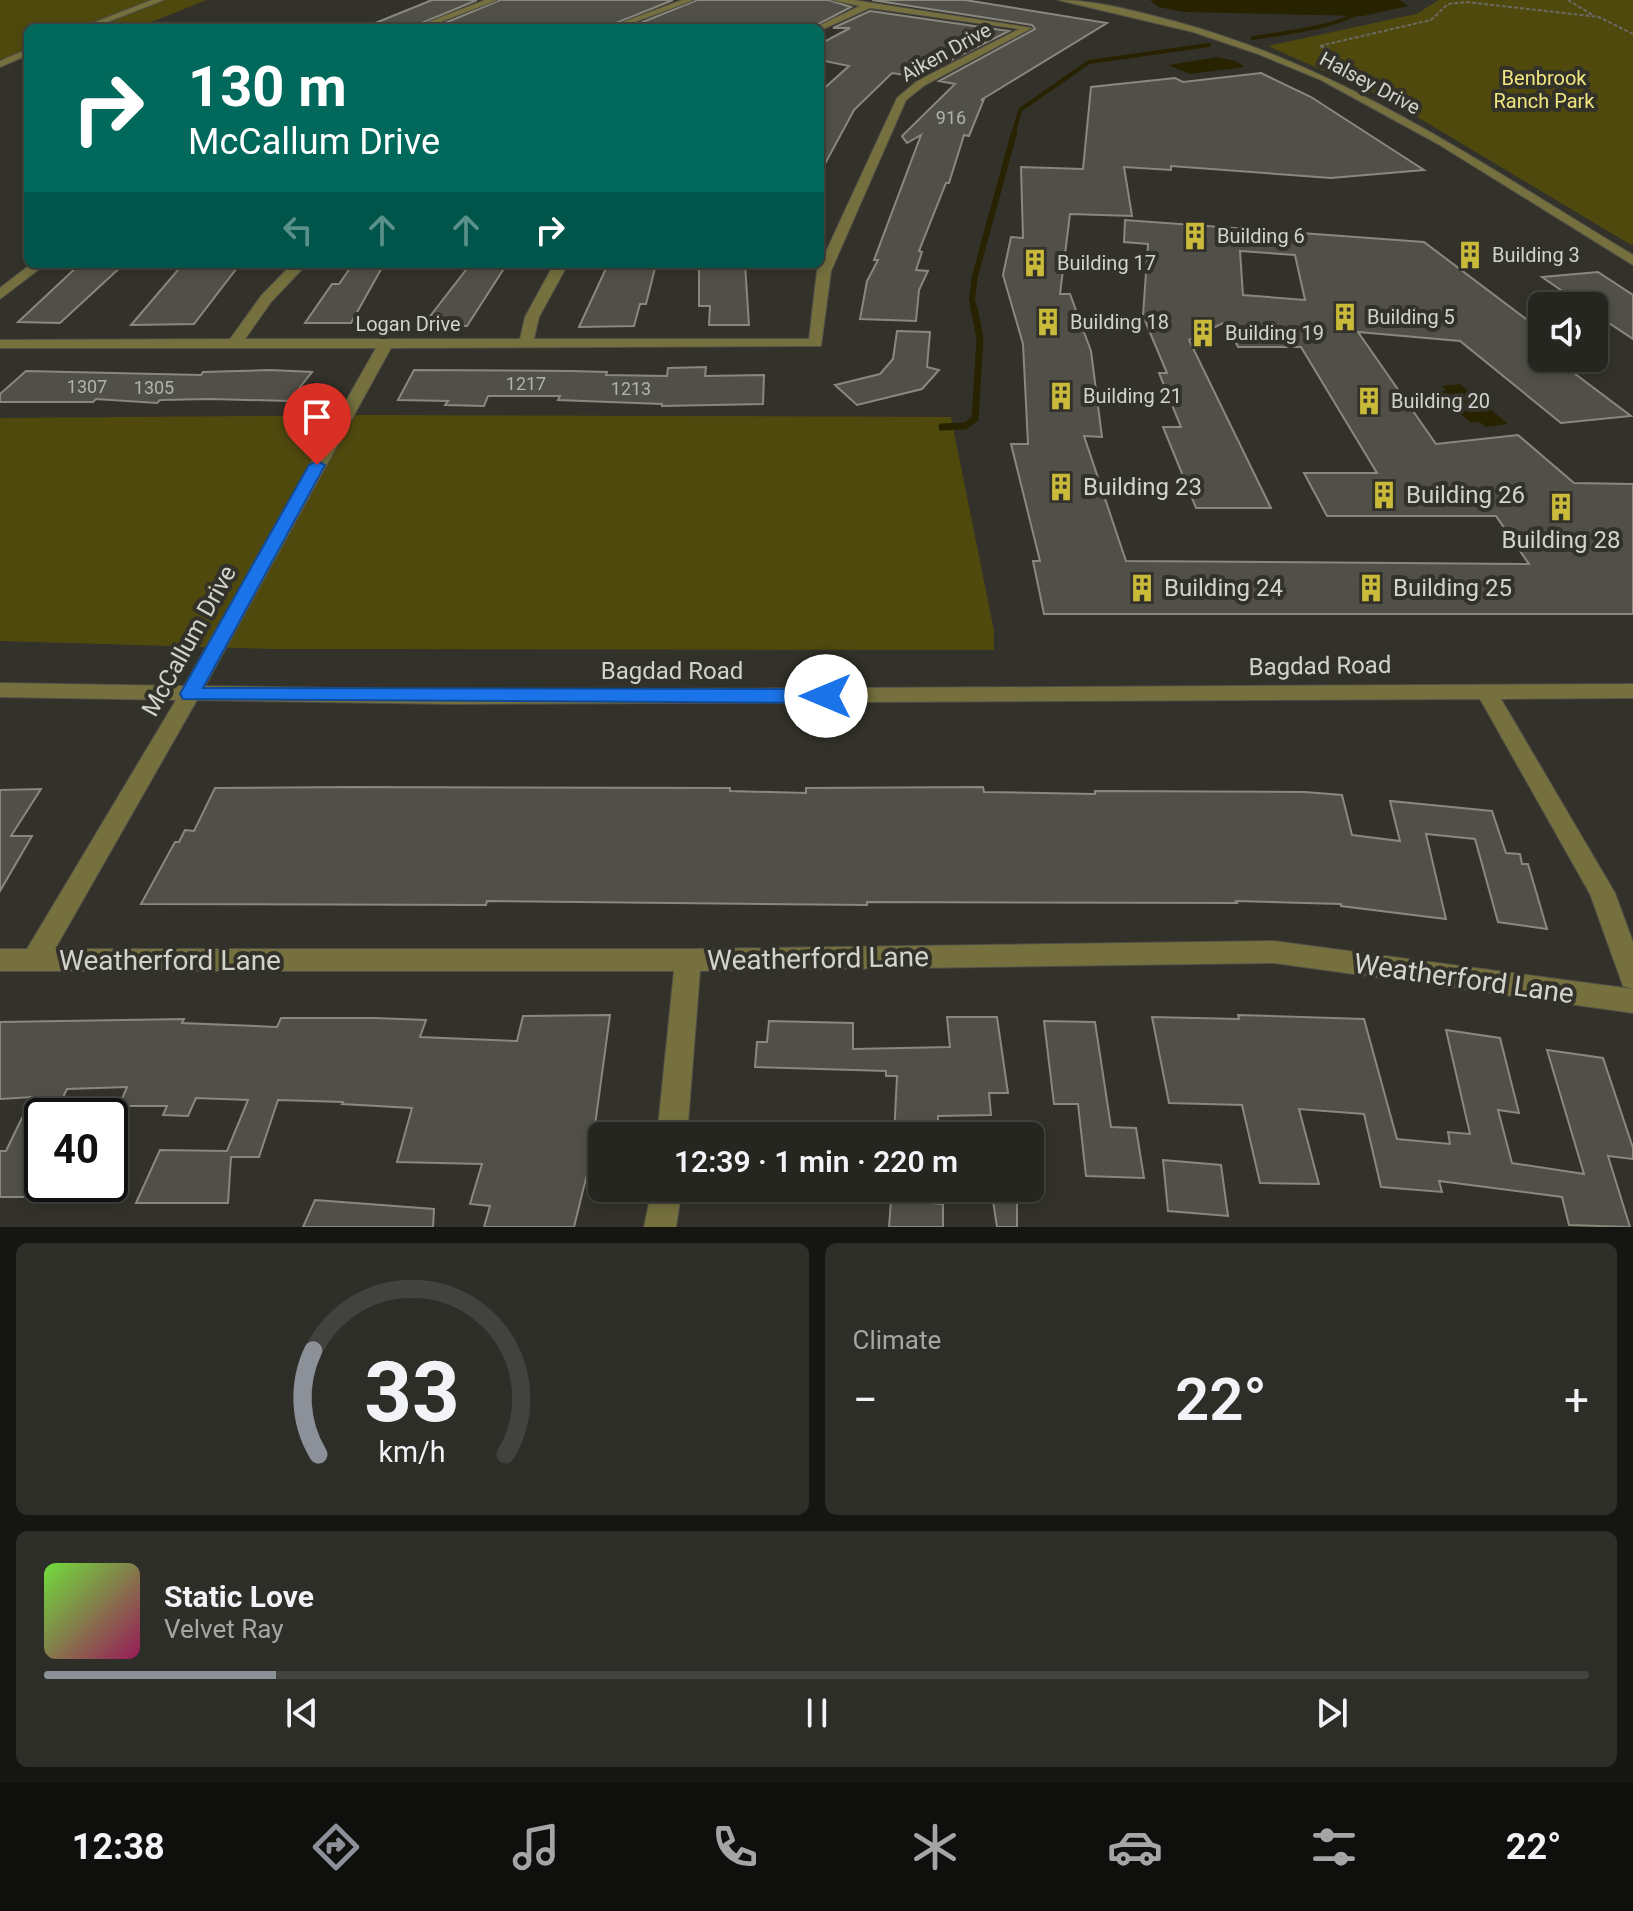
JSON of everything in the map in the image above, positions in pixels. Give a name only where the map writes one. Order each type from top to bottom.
[{"type":"street","points":[[95,24],[160,0]]},
{"type":"street","points":[[428,24],[493,0]]},
{"type":"street","points":[[622,24],[690,0]]},
{"type":"street","points":[[836,0],[870,5]]},
{"type":"street","name":"Halsey Drive","points":[[1062,0],[1200,32],[1266,53],[1324,78],[1378,105],[1633,261]]},
{"type":"street","points":[[824,25],[870,5]]},
{"type":"street","name":"Aiken Drive","points":[[816,343],[824,271],[902,98],[921,83],[1028,28],[870,5]]},
{"type":"street","points":[[0,64],[24,54]]},
{"type":"street","points":[[0,295],[34,268]]},
{"type":"street","points":[[236,342],[266,299],[296,268]]},
{"type":"street","points":[[526,343],[532,317],[559,268]]},
{"type":"street","name":"Logan Drive","points":[[0,344],[816,343]]},
{"type":"street","name":"McCallum Drive","points":[[35,960],[190,694],[385,345]]},
{"type":"street","name":"Bagdad Road","points":[[0,690],[516,697],[1633,691]]},
{"type":"street","points":[[1486,691],[1602,893],[1633,978]]},
{"type":"street","name":"Weatherford Lane","points":[[0,960],[688,960],[1274,952],[1633,1001]]},
{"type":"street","points":[[673,1122],[688,960]]},
{"type":"street","points":[[660,1227],[664,1202]]},
{"type":"path","points":[[1568,0],[1594,16]]},
{"type":"path","points":[[1330,49],[1319,46],[1431,20],[1452,3],[1497,3],[1594,16],[1618,24],[1633,34]]},
{"type":"green space","points":[[0,0],[207,0],[146,24],[24,24],[24,59],[0,59]]},
{"type":"green space","name":"Benbrook Ranch Park","points":[[1439,0],[1633,0],[1633,246],[1389,100],[1268,46],[1416,14]]},
{"type":"green space","points":[[366,415],[951,417],[994,631],[994,650],[275,649],[0,641],[0,418]]},
{"type":"shaded area","points":[[1150,0],[1400,0],[1408,6],[1363,16],[1185,12],[1158,7]]},
{"type":"shaded area","points":[[1218,57],[1245,67],[1190,74],[1168,65]]},
{"type":"shaded area","points":[[1460,384],[1508,424],[1485,427],[1480,422],[1471,423],[1435,392],[1447,391],[1442,386]]},
{"type":"building","points":[[432,0],[477,0],[420,24],[373,24]]},
{"type":"building","points":[[500,0],[673,0],[614,24],[443,24]]},
{"type":"building","points":[[697,0],[829,0],[851,7],[819,24],[638,24]]},
{"type":"building","points":[[872,0],[965,0],[1107,23],[981,100],[984,99],[969,136],[964,135],[949,183],[946,183],[919,251],[922,252],[916,270],[928,271],[919,290],[916,321],[860,319],[867,281],[878,260],[874,260],[921,135],[907,143],[902,136],[955,84],[939,81],[1035,29],[1032,25]]},
{"type":"building","points":[[870,11],[1009,31],[918,77],[892,73],[854,110],[824,166],[824,88],[849,66],[824,61],[824,42],[850,28],[833,28]]},
{"type":"building","points":[[1261,73],[1311,97],[1424,170],[1331,178],[1171,166],[1171,170],[1124,167],[1132,216],[1070,214],[1060,294],[1070,294],[1091,351],[1102,437],[1084,436],[1126,561],[1529,564],[1496,516],[1327,516],[1304,473],[1377,473],[1301,347],[1238,347],[1225,322],[1189,340],[1271,508],[1196,508],[1163,427],[1181,427],[1159,373],[1167,373],[1143,316],[1148,244],[1124,242],[1125,220],[1424,242],[1528,320],[1528,372],[1573,372],[1631,416],[1561,423],[1460,341],[1358,332],[1436,444],[1518,435],[1574,483],[1633,484],[1633,614],[1044,614],[1033,561],[1040,561],[1011,444],[1028,444],[1023,344],[1003,275],[1011,237],[1023,238],[1021,167],[1083,169],[1091,87],[1175,78],[1183,82]],"holes":[[[1240,251],[1295,255],[1305,300],[1243,295]]]},
{"type":"building","points":[[76,268],[120,268],[60,323],[18,322]]},
{"type":"building","points":[[180,268],[237,268],[194,324],[131,325]]},
{"type":"building","points":[[350,268],[382,268],[351,323],[305,323],[332,284],[339,284]]},
{"type":"building","points":[[467,268],[504,268],[467,326],[424,324]]},
{"type":"building","points":[[606,268],[655,268],[646,304],[640,304],[634,326],[579,327]]},
{"type":"building","points":[[699,268],[745,268],[749,325],[709,325],[710,306],[699,306]]},
{"type":"building","points":[[1598,272],[1633,295],[1633,339],[1608,322],[1608,292],[1564,292],[1542,277]]},
{"type":"building","points":[[897,331],[930,332],[927,367],[939,370],[922,389],[857,405],[835,385],[880,374],[893,359]]},
{"type":"building","points":[[706,367],[705,376],[764,375],[763,404],[662,406],[558,400],[560,396],[488,396],[484,406],[445,405],[448,401],[398,400],[414,370],[571,371],[667,376],[668,368]]},
{"type":"building","points":[[26,371],[201,375],[203,372],[312,372],[289,401],[210,399],[160,400],[157,403],[96,399],[93,402],[0,402],[0,394]]},
{"type":"building","points":[[983,787],[984,792],[1095,794],[1095,791],[1305,792],[1342,795],[1352,835],[1400,841],[1390,801],[1492,811],[1506,853],[1520,854],[1522,864],[1528,864],[1547,929],[1498,922],[1475,839],[1426,834],[1446,919],[1341,904],[1236,901],[867,902],[867,905],[487,901],[486,905],[141,904],[175,842],[179,842],[185,830],[194,831],[215,788],[730,788],[730,791],[806,793],[806,788]]},
{"type":"building","points":[[41,789],[11,836],[32,836],[0,891],[0,790]]},
{"type":"building","points":[[610,1015],[595,1122],[588,1122],[588,1170],[574,1227],[484,1227],[490,1206],[470,1204],[482,1164],[397,1162],[412,1108],[278,1100],[259,1157],[231,1157],[228,1203],[136,1203],[160,1150],[227,1151],[248,1100],[196,1098],[188,1116],[163,1115],[167,1106],[128,1106],[128,1098],[122,1098],[127,1087],[67,1089],[63,1098],[0,1099],[0,1022],[184,1019],[182,1023],[277,1027],[281,1018],[375,1018],[426,1020],[420,1037],[517,1041],[523,1016]]},
{"type":"building","points":[[1238,1015],[1364,1019],[1397,1139],[1450,1144],[1448,1132],[1470,1134],[1446,1030],[1500,1038],[1519,1113],[1498,1110],[1512,1163],[1584,1174],[1547,1050],[1603,1058],[1633,1148],[1633,1159],[1608,1156],[1630,1227],[1569,1225],[1562,1197],[1439,1181],[1442,1192],[1381,1187],[1364,1114],[1299,1109],[1319,1184],[1260,1183],[1242,1105],[1169,1103],[1152,1017],[1239,1019]]},
{"type":"building","points":[[947,1017],[997,1017],[1008,1093],[989,1093],[991,1115],[938,1116],[938,1122],[895,1122],[897,1076],[886,1076],[886,1071],[755,1067],[757,1042],[767,1042],[769,1021],[853,1023],[853,1049],[950,1047]]},
{"type":"building","points":[[1044,1021],[1095,1022],[1111,1127],[1136,1128],[1144,1178],[1086,1176],[1078,1104],[1054,1104]]},
{"type":"building","points":[[24,1114],[24,1197],[0,1197],[0,1151],[6,1151]]},
{"type":"building","points":[[1163,1160],[1221,1165],[1228,1216],[1168,1211]]},
{"type":"building","points":[[315,1200],[434,1209],[433,1227],[303,1227]]},
{"type":"building","points":[[891,1202],[943,1204],[943,1227],[889,1227]]},
{"type":"building","points":[[993,1202],[1017,1202],[1017,1227],[997,1227]]},
{"type":"waterway","points":[[1253,38],[1332,23],[1375,3],[1371,0]]},
{"type":"waterway","points":[[1013,135],[1020,110],[1089,62],[1209,45]]},
{"type":"waterway","points":[[974,310],[975,276],[1014,133]]},
{"type":"waterway","points":[[942,427],[965,426],[975,419],[980,338],[974,308]]},
{"type":"place","name":"Building 6","points":[[1195,236]]},
{"type":"place","name":"Building 3","points":[[1470,255]]},
{"type":"place","name":"Building 17","points":[[1035,263]]},
{"type":"place","name":"Building 5","points":[[1345,317]]},
{"type":"place","name":"Building 18","points":[[1048,322]]},
{"type":"place","name":"Building 19","points":[[1203,333]]},
{"type":"place","name":"Building 21","points":[[1061,396]]},
{"type":"place","name":"Building 20","points":[[1369,401]]},
{"type":"place","name":"Building 23","points":[[1061,487]]},
{"type":"place","name":"Building 26","points":[[1384,495]]},
{"type":"place","name":"Building 28","points":[[1561,507]]},
{"type":"place","name":"Building 24","points":[[1142,588]]},
{"type":"place","name":"Building 25","points":[[1371,588]]},
{"type":"route","points":[[317,465],[190,694],[826,696]]}]
